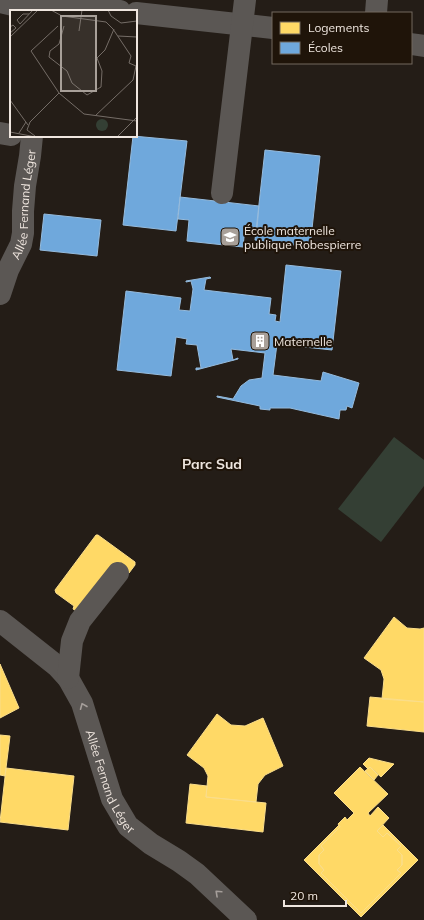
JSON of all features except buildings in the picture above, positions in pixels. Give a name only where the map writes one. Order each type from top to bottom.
[{"type":"street","points":[[222,193],[245,0]]},
{"type":"street","points":[[376,12],[377,0]]},
{"type":"street","points":[[0,2],[34,10],[88,8],[109,10]]},
{"type":"street","points":[[137,13],[272,28]]},
{"type":"street","points":[[412,44],[424,46]]},
{"type":"street","name":"Allée Fernand Léger","points":[[0,133],[10,136]]},
{"type":"street","name":"Allée Fernand Léger","points":[[0,294],[23,233],[25,186],[32,137]]},
{"type":"street","points":[[68,678],[72,641],[80,621],[118,573]]},
{"type":"street","name":"Allée Fernand Léger","points":[[0,621],[57,666],[68,678],[82,703],[112,799],[128,826],[150,844],[179,861],[197,874],[246,920]]},
{"type":"green space","points":[[394,437],[424,460],[424,486],[381,542],[338,509]]},
{"type":"place","name":"École maternelle publique Robespierre","points":[[230,237]]},
{"type":"place","name":"Maternelle","points":[[260,341]]},
{"type":"district","name":"Parc Sud","points":[[212,464]]}]
